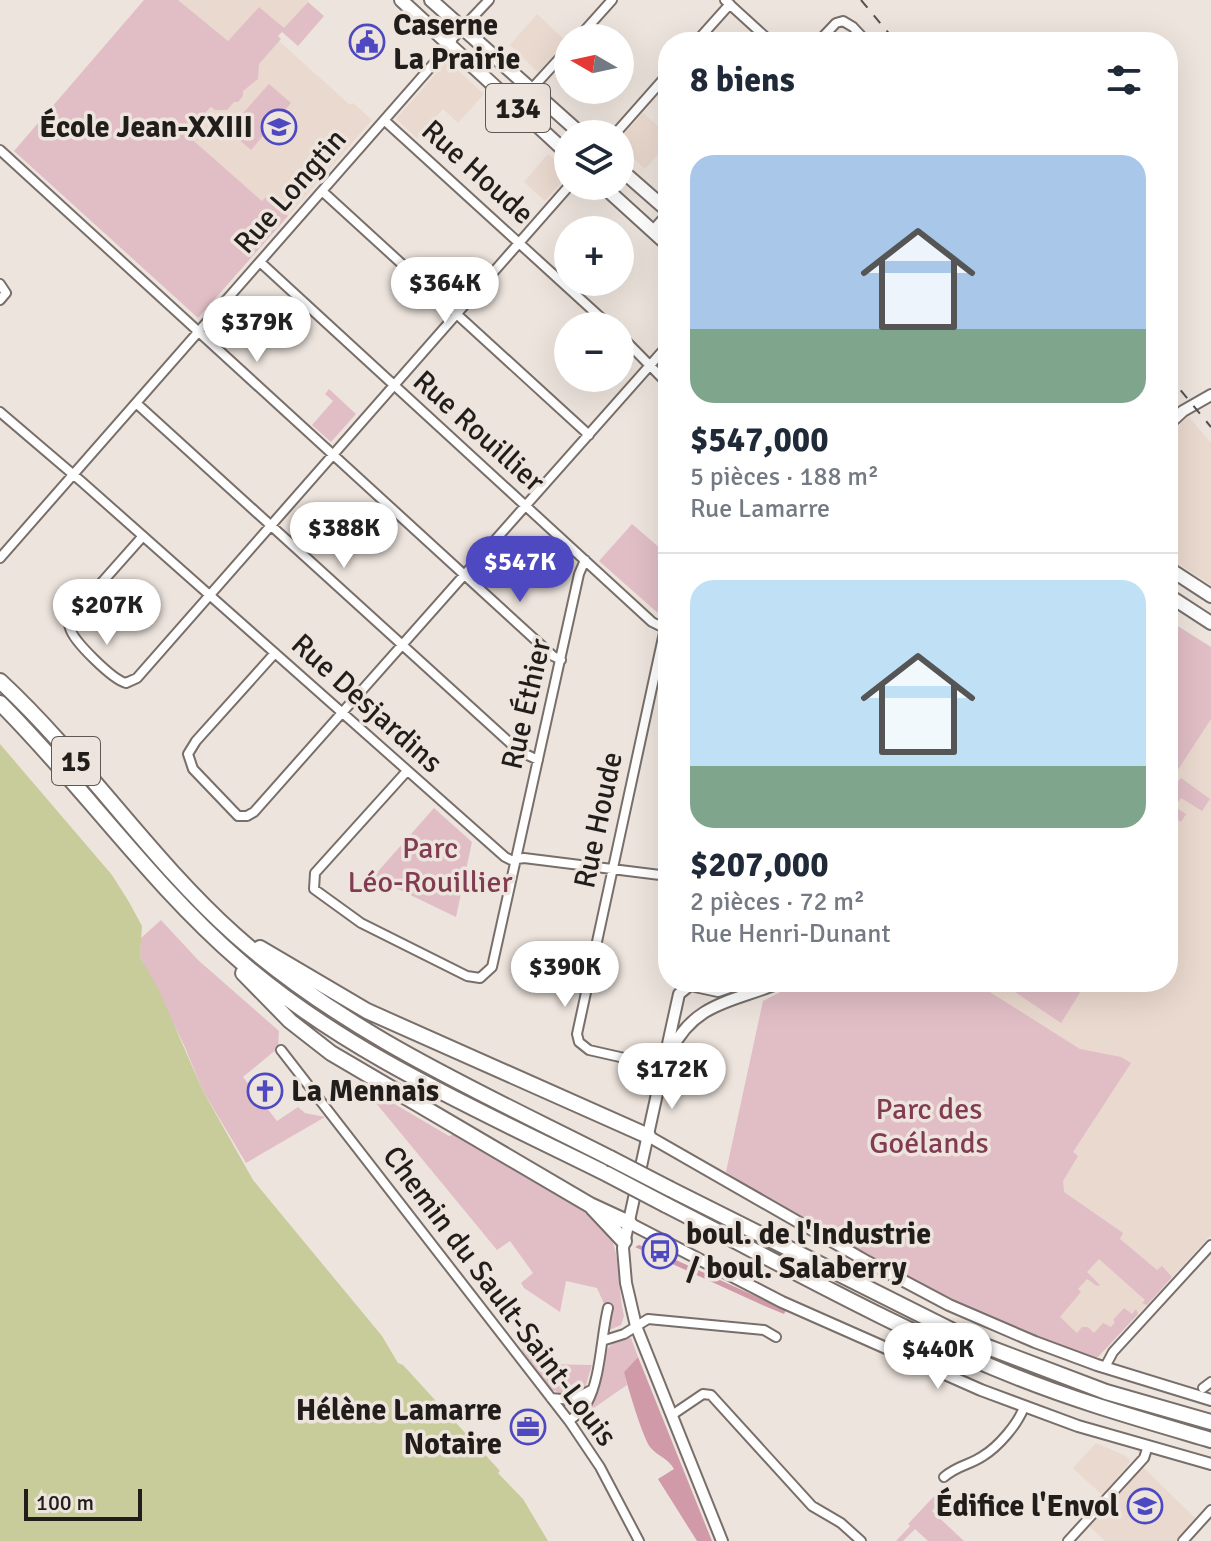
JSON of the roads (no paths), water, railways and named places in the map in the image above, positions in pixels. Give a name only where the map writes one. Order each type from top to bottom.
[{"type":"highway","name":"15","points":[[0,681],[52,733],[170,869],[226,927],[282,975],[350,1022],[402,1052],[985,1347],[1098,1390],[1211,1422]]},
{"type":"highway","name":"15","points":[[0,703],[181,905],[256,975],[340,1035],[416,1078],[921,1335],[980,1362],[1090,1404],[1211,1440]]},
{"type":"highway","points":[[181,905],[268,1000],[331,1053],[590,1205],[629,1223]]},
{"type":"highway","points":[[226,927],[367,1011],[648,1136]]},
{"type":"highway","points":[[590,1205],[624,1241]]},
{"type":"main road","name":"134","points":[[401,0],[554,141]]},
{"type":"main road","name":"134","points":[[431,0],[565,120]]},
{"type":"main road","points":[[634,182],[658,203]]},
{"type":"main road","points":[[618,200],[658,236]]},
{"type":"main road","points":[[1178,575],[1211,596]]},
{"type":"main road","points":[[1178,602],[1211,623]]},
{"type":"street","name":"Rue Longtin","points":[[0,558],[489,0]]},
{"type":"street","points":[[591,24],[612,0]]},
{"type":"street","points":[[704,32],[728,2],[760,32]]},
{"type":"street","points":[[827,32],[836,23],[843,21],[858,32]]},
{"type":"street","points":[[516,106],[554,64]]},
{"type":"street","points":[[627,120],[658,85]]},
{"type":"street","name":"Rue Houde","points":[[384,120],[595,312]]},
{"type":"street","points":[[0,150],[553,656],[561,660]]},
{"type":"street","points":[[322,191],[589,435]]},
{"type":"street","points":[[143,536],[70,619],[74,635],[115,679],[126,683],[137,678],[557,200]]},
{"type":"street","points":[[652,231],[658,224]]},
{"type":"street","name":"Rue Rouillier","points":[[260,262],[658,625]]},
{"type":"street","points":[[0,284],[6,293],[0,300]]},
{"type":"street","points":[[634,348],[658,372]]},
{"type":"street","points":[[275,653],[196,741],[188,754],[190,766],[230,811],[241,817],[252,814],[658,356]]},
{"type":"street","points":[[1178,416],[1211,395]]},
{"type":"street","points":[[136,403],[519,751],[538,760]]},
{"type":"street","name":"Rue Desjardins","points":[[0,412],[505,857],[658,875]]},
{"type":"street","name":"Rue Éthier","points":[[407,771],[315,873],[313,885],[320,896],[361,923],[417,953],[467,976],[480,978],[492,967],[580,569],[585,560]]},
{"type":"street","name":"Rue Houde","points":[[658,665],[577,1038],[589,1050],[665,1064]]},
{"type":"street","points":[[681,992],[624,1241],[626,1283],[636,1326],[722,1541]]},
{"type":"street","points":[[706,992],[710,1001],[708,1010]]},
{"type":"street","points":[[677,1006],[684,1016],[700,1017],[708,1010],[750,992]]},
{"type":"street","points":[[665,1064],[680,1032],[693,1018]]},
{"type":"street","name":"Chemin du Sault-Saint-Louis","points":[[281,1050],[569,1421],[600,1467],[639,1541]]},
{"type":"street","points":[[648,1136],[928,1294],[1010,1332],[1105,1367],[1211,1400]]},
{"type":"street","points":[[629,1223],[782,1302],[944,1375],[1024,1407],[1211,1464]]},
{"type":"street","points":[[1105,1367],[1113,1352],[1211,1245]]},
{"type":"street","points":[[569,1421],[586,1406],[605,1340],[603,1330],[608,1308]]},
{"type":"street","points":[[605,1340],[624,1334],[648,1319],[764,1330],[776,1337]]},
{"type":"street","points":[[1193,1395],[1207,1385]]},
{"type":"street","points":[[551,1398],[572,1400],[591,1390]]},
{"type":"street","points":[[672,1415],[703,1394],[711,1395],[812,1506],[841,1523],[861,1541]]},
{"type":"street","points":[[944,1477],[960,1465],[979,1459],[988,1452],[1019,1418],[1024,1407]]},
{"type":"street","points":[[1068,1541],[1144,1458],[1148,1446]]},
{"type":"street","points":[[1183,1541],[1211,1510]]},
{"type":"railway","points":[[861,0],[888,32]]},
{"type":"railway","points":[[1178,387],[1211,427]]},
{"type":"place","name":"Caserne La Prairie","points":[[367,42]]},
{"type":"place","name":"École Jean-XXIII","points":[[279,127]]},
{"type":"place","name":"La Mennais","points":[[265,1091]]},
{"type":"place","name":"boul. de l'Industrie / boul. Salaberry","points":[[660,1251]]},
{"type":"place","name":"Hélène Lamarre Notaire","points":[[528,1427]]},
{"type":"place","name":"Édifice l'Envol","points":[[1145,1506]]},
{"type":"park label","name":"Parc Léo-Rouillier","points":[[430,865]]},
{"type":"park label","name":"Parc des Goélands","points":[[929,1126]]}]
